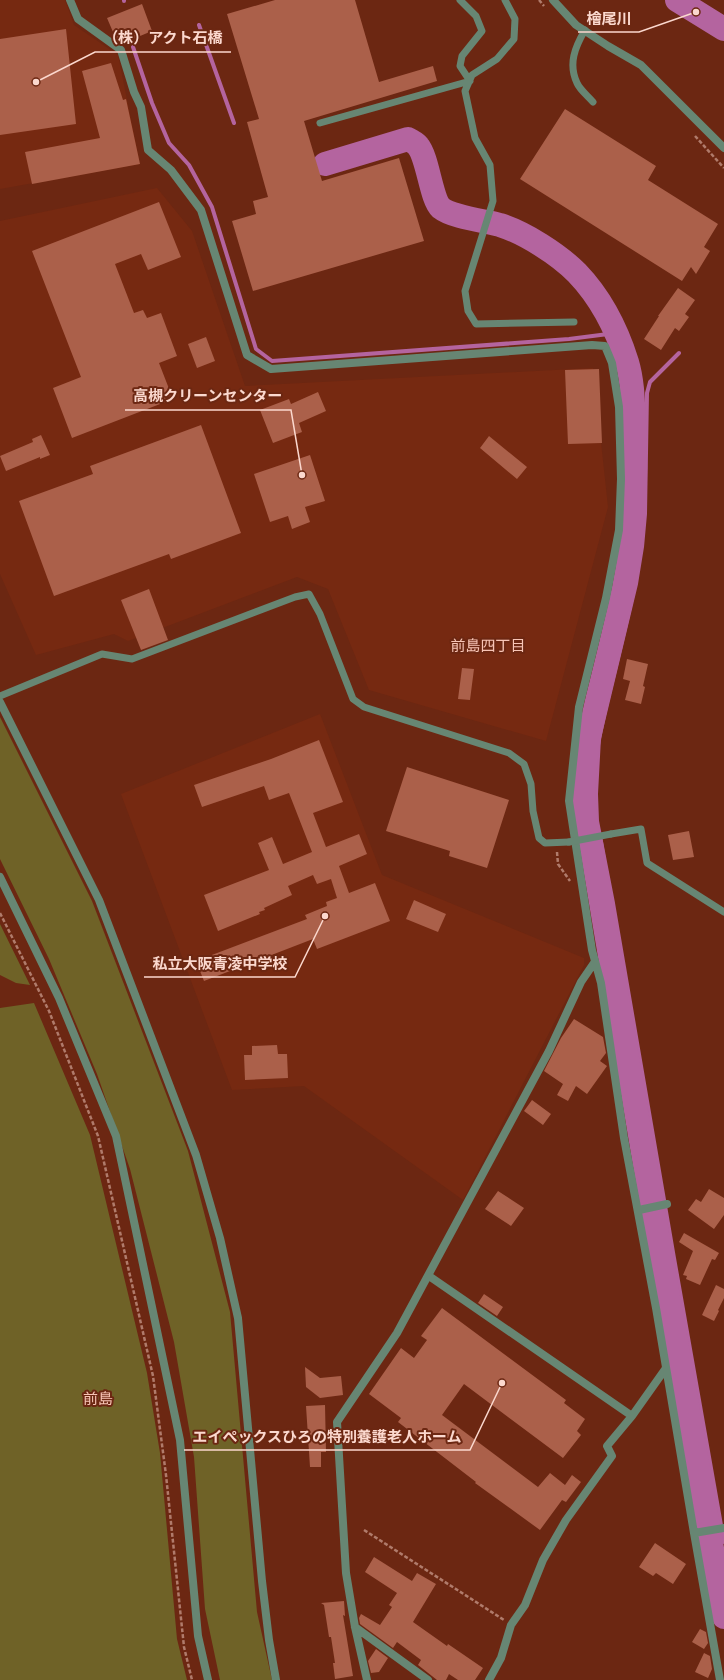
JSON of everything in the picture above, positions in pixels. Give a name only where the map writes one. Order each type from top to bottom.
[{"type":"street","points":[[70,0],[78,19],[121,50],[134,92],[141,108],[148,150],[171,170],[201,210],[246,354],[271,369],[592,345],[605,346],[612,363],[619,408],[621,479],[619,530],[606,598],[579,707],[569,801],[594,963],[601,983],[624,1138],[639,1210],[720,1680]]},
{"type":"street","points":[[553,0],[576,25],[641,65],[724,148]]},
{"type":"street","points":[[0,702],[99,900],[196,1155],[220,1238],[238,1318],[262,1581],[269,1640],[276,1680]]},
{"type":"street","points":[[0,877],[59,998],[116,1136],[180,1440],[198,1636],[208,1680]]},
{"type":"street","points":[[367,1680],[355,1627],[346,1573],[337,1422],[397,1333],[429,1276],[549,1051],[581,982],[594,963]]},
{"type":"street","points":[[639,1210],[666,1204]]},
{"type":"street","points":[[429,1276],[632,1416]]},
{"type":"street","points":[[489,1680],[501,1658],[511,1625],[525,1606],[543,1560],[566,1520],[612,1456],[607,1446],[632,1416],[666,1368]]},
{"type":"street","points":[[694,1533],[724,1528]]},
{"type":"street","points":[[355,1627],[428,1680]]},
{"type":"lane","points":[[460,0],[476,16],[482,31],[462,56],[460,66],[470,81]]},
{"type":"lane","points":[[505,0],[515,19],[514,39],[497,59],[472,75],[465,91],[475,138],[490,165],[493,201],[465,291],[468,311],[476,324],[574,322]]},
{"type":"lane","points":[[585,30],[571,63],[577,84],[593,102]]},
{"type":"lane","points":[[320,124],[470,81]]},
{"type":"lane","points":[[0,696],[102,654],[114,658],[132,659],[295,597],[309,594],[320,614],[353,699],[364,707],[509,753],[524,764],[531,784],[533,811],[539,838],[545,843],[569,842],[641,829],[647,863],[724,912]]},
{"type":"path","points":[[539,0],[547,10]]},
{"type":"path","points":[[692,132],[724,168]]},
{"type":"path","points":[[0,913],[48,1011],[98,1136],[153,1376],[166,1475],[184,1647],[192,1680]]},
{"type":"path","points":[[364,1530],[511,1625]]},
{"type":"shaded area","points":[[0,0],[65,0],[74,25],[118,55],[140,164],[0,189]]},
{"type":"shaded area","points":[[157,188],[192,231],[245,386],[593,368],[608,507],[546,741],[369,690],[328,589],[297,577],[128,641],[114,634],[36,655],[0,574],[0,221]]},
{"type":"shaded area","points":[[320,714],[382,875],[584,958],[584,965],[463,1200],[304,1086],[232,1090],[121,794]]},
{"type":"shaded area","points":[[0,717],[92,901],[188,1151],[230,1312],[257,1612],[272,1680],[220,1680],[205,1609],[194,1457],[174,1342],[130,1169],[97,1074],[49,959],[0,859]]},
{"type":"shaded area","points":[[0,924],[30,985],[16,983],[0,975]]},
{"type":"shaded area","points":[[34,1003],[90,1135],[147,1373],[160,1453],[177,1639],[187,1680],[0,1680],[0,1008]]},
{"type":"building","points":[[275,0],[355,0],[379,82],[433,66],[437,81],[304,121],[322,181],[399,158],[424,241],[253,291],[232,221],[256,214],[253,201],[268,197],[247,122],[259,119],[227,14]]},
{"type":"building","points":[[142,4],[152,31],[121,44],[116,39],[107,18]]},
{"type":"building","points":[[66,29],[76,124],[0,135],[0,39]]},
{"type":"building","points":[[111,63],[123,100],[126,99],[140,164],[32,184],[25,152],[100,138],[82,71]]},
{"type":"building","points":[[565,109],[656,166],[648,180],[718,224],[704,247],[710,251],[696,274],[691,267],[682,281],[520,179]]},
{"type":"building","points":[[159,202],[181,257],[148,270],[141,254],[115,264],[134,313],[143,310],[147,318],[161,313],[177,356],[159,363],[173,399],[72,438],[53,388],[81,377],[32,251]]},
{"type":"building","points":[[678,288],[695,300],[685,314],[689,317],[679,331],[675,328],[661,350],[644,339]]},
{"type":"building","points":[[206,337],[215,361],[197,368],[188,344]]},
{"type":"building","points":[[599,369],[602,443],[568,444],[565,370]]},
{"type":"building","points":[[318,392],[326,411],[299,423],[302,432],[273,443],[260,410],[289,399],[291,404]]},
{"type":"building","points":[[201,425],[241,533],[171,559],[169,554],[54,596],[19,501],[93,474],[90,466]]},
{"type":"building","points":[[41,435],[50,455],[40,459],[40,457],[6,471],[0,456],[33,442],[32,439]]},
{"type":"building","points":[[489,436],[527,467],[517,479],[480,448]]},
{"type":"building","points":[[310,455],[325,501],[305,507],[310,522],[292,529],[288,516],[270,522],[254,474]]},
{"type":"building","points":[[149,589],[168,640],[141,650],[121,600]]},
{"type":"building","points":[[627,659],[648,664],[641,704],[625,700],[630,681],[623,679]]},
{"type":"building","points":[[462,668],[474,669],[470,700],[458,699]]},
{"type":"building","points":[[319,740],[343,802],[313,813],[326,847],[359,834],[367,854],[339,866],[349,893],[375,883],[390,921],[317,949],[313,939],[204,981],[196,961],[307,919],[305,915],[327,906],[326,902],[337,898],[331,879],[317,884],[313,875],[288,886],[292,895],[264,908],[265,910],[259,912],[260,914],[218,931],[204,895],[269,870],[258,843],[272,837],[283,864],[312,852],[289,793],[269,800],[264,786],[202,807],[194,785],[271,759]]},
{"type":"building","points":[[407,767],[509,800],[487,868],[449,856],[450,851],[386,831]]},
{"type":"building","points":[[689,831],[694,857],[673,860],[668,835]]},
{"type":"building","points":[[414,900],[446,914],[438,932],[406,919]]},
{"type":"building","points":[[574,1019],[603,1037],[606,1053],[600,1061],[607,1066],[587,1094],[576,1086],[568,1101],[557,1095],[563,1084],[544,1071],[561,1038]]},
{"type":"building","points":[[277,1045],[278,1054],[287,1054],[288,1078],[245,1080],[244,1055],[252,1055],[252,1046]]},
{"type":"building","points":[[532,1100],[551,1114],[543,1125],[524,1111]]},
{"type":"building","points":[[709,1189],[724,1198],[724,1215],[714,1229],[688,1210],[696,1199],[701,1202]]},
{"type":"building","points":[[498,1191],[524,1208],[511,1226],[485,1209]]},
{"type":"building","points":[[684,1233],[719,1253],[715,1260],[712,1259],[700,1285],[686,1279],[687,1276],[683,1275],[693,1251],[679,1242]]},
{"type":"building","points":[[716,1285],[724,1289],[724,1298],[714,1321],[702,1315]]},
{"type":"building","points":[[484,1294],[503,1307],[497,1316],[478,1303]]},
{"type":"building","points":[[442,1308],[566,1400],[564,1403],[585,1419],[577,1431],[581,1435],[563,1458],[464,1384],[442,1415],[538,1487],[550,1473],[565,1485],[572,1475],[581,1482],[566,1502],[562,1500],[540,1530],[475,1483],[476,1482],[398,1422],[401,1418],[369,1394],[401,1348],[414,1358],[427,1340],[421,1336]]},
{"type":"building","points":[[305,1367],[320,1378],[341,1376],[343,1395],[320,1398],[306,1387]]},
{"type":"building","points":[[325,1405],[326,1452],[321,1452],[321,1467],[310,1467],[306,1406]]},
{"type":"building","points":[[655,1543],[686,1564],[673,1584],[656,1573],[653,1576],[639,1567]]},
{"type":"building","points":[[374,1557],[412,1581],[417,1573],[436,1584],[413,1622],[447,1646],[448,1644],[483,1668],[475,1680],[458,1680],[449,1674],[446,1680],[437,1680],[418,1665],[421,1660],[397,1642],[393,1648],[360,1624],[359,1618],[361,1614],[380,1625],[392,1607],[389,1605],[397,1593],[365,1572]]},
{"type":"building","points":[[344,1601],[345,1616],[343,1615],[353,1676],[335,1679],[333,1663],[335,1663],[331,1637],[329,1637],[324,1605],[321,1603]]},
{"type":"building","points":[[700,1629],[706,1632],[708,1643],[704,1649],[692,1642]]},
{"type":"building","points":[[376,1649],[388,1658],[379,1672],[371,1673],[368,1661]]},
{"type":"building","points":[[704,1653],[710,1656],[712,1669],[708,1678],[695,1672]]},
{"type":"waterway","points":[[677,0],[724,29]]},
{"type":"waterway","points":[[199,25],[234,123]]},
{"type":"waterway","points":[[133,47],[152,103],[169,143],[189,165],[212,207],[256,349],[272,361],[569,339],[616,333]]},
{"type":"waterway","points":[[325,164],[408,139],[415,143],[424,159],[435,196],[441,208],[453,214],[500,225],[520,233],[541,245],[569,266],[585,282],[607,314],[627,362],[632,393],[635,445],[633,527],[624,588],[586,756],[584,785],[585,815],[724,1617]]},
{"type":"waterway","points":[[679,353],[650,382],[647,393],[645,514],[642,547],[636,584],[599,738],[596,794],[597,821],[613,903],[724,1542]]},
{"type":"place","name":"檜尾川","points":[[696,12]]},
{"type":"place","name":"（株）アクト石橋","points":[[36,82]]},
{"type":"place","name":"高槻クリーンセンター","points":[[302,475]]},
{"type":"place","name":"私立大阪青凌中学校","points":[[325,916]]},
{"type":"place","name":"エイぺックスひろの特別養護老人ホーム","points":[[502,1383]]},
{"type":"district","name":"前島四丁目","points":[[488,646]]},
{"type":"district","name":"前島","points":[[98,1399]]}]
